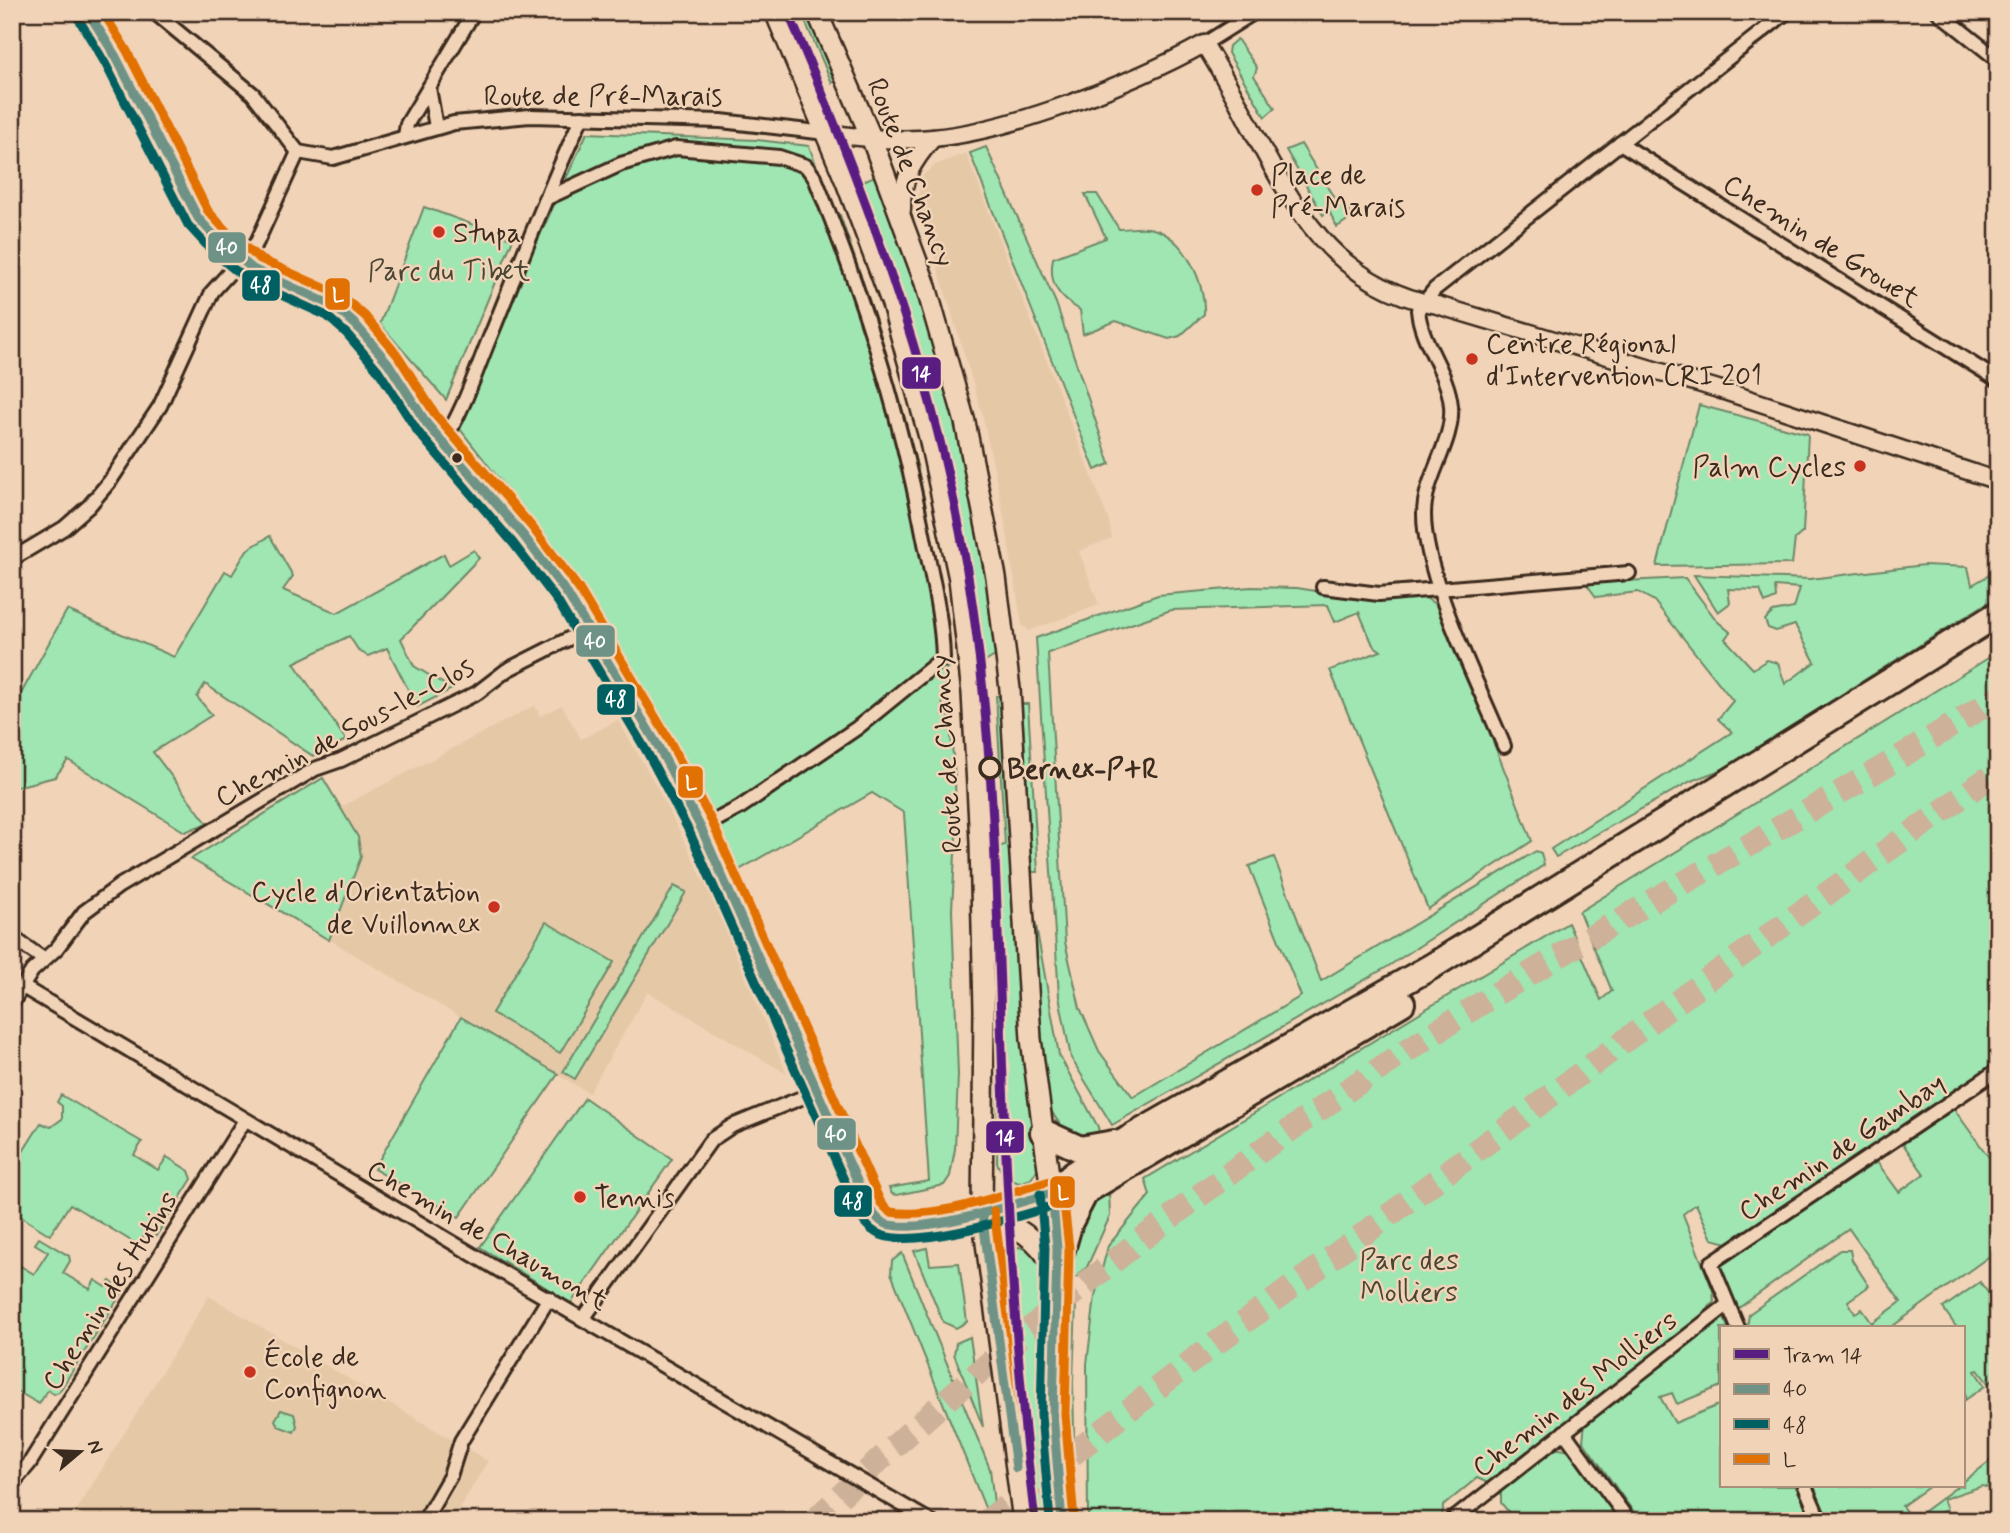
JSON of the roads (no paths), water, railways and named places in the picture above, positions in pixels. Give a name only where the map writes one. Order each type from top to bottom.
[{"type":"highway","points":[[1052,1193],[1073,1174],[1128,1139],[1434,965],[1998,614]]},
{"type":"highway","points":[[1052,1193],[1086,1191],[1435,983],[1998,633]]},
{"type":"highway","points":[[1043,1132],[1080,1149],[1100,1148],[1128,1139]]},
{"type":"highway","points":[[1056,1271],[1070,1222],[1086,1191]]},
{"type":"main road","name":"Route de Chancy","points":[[775,12],[827,133],[888,293],[913,375],[938,473],[959,579],[972,692],[980,842],[985,1010],[982,1213],[1022,1519]]},
{"type":"main road","name":"Route de Chancy","points":[[817,12],[871,137],[903,220],[953,376],[977,474],[996,577],[1010,689],[1028,1010],[1057,1236],[1052,1386],[1062,1521]]},
{"type":"main road","points":[[982,1213],[1052,1193]]},
{"type":"main road","points":[[982,1213],[1027,1233],[1043,1249],[1056,1271]]},
{"type":"street","points":[[88,12],[116,57],[191,206],[206,228],[242,261],[345,314],[377,348],[420,415],[534,549],[588,629],[658,746],[701,828],[862,1196],[878,1219],[894,1226],[982,1213]]},
{"type":"street","points":[[12,559],[64,528],[105,487],[160,406],[212,292],[257,242],[299,152],[253,94],[154,12]]},
{"type":"street","points":[[405,136],[407,124],[474,12]]},
{"type":"street","points":[[827,133],[933,138],[1027,118],[1156,68],[1204,44],[1255,12]]},
{"type":"street","points":[[1504,747],[1440,588],[1427,536],[1425,502],[1450,427],[1451,409],[1449,388],[1419,318],[1422,302],[1787,12]]},
{"type":"street","points":[[1938,12],[1998,60]]},
{"type":"street","points":[[1204,44],[1287,194],[1324,243],[1372,282],[1406,299],[1718,389],[1998,481]]},
{"type":"street","points":[[429,88],[436,127]]},
{"type":"street","points":[[443,442],[453,427],[545,199],[582,117]]},
{"type":"street","name":"Route de Pré-Marais","points":[[299,152],[333,158],[436,127],[500,118],[582,117],[753,123],[827,133]]},
{"type":"street","points":[[903,220],[902,191],[909,167],[933,138]]},
{"type":"street","name":"Chemin de Grouet","points":[[1620,143],[1998,380]]},
{"type":"street","points":[[545,199],[655,152],[676,148],[779,157],[806,166],[815,178],[855,278],[898,418],[937,603],[943,658],[857,729],[756,794],[739,808],[701,828]]},
{"type":"street","points":[[1323,587],[1379,594],[1629,573]]},
{"type":"street","name":"Chemin de Sous-le-Clos","points":[[12,1003],[42,958],[57,948],[84,912],[119,886],[315,769],[341,760],[477,693],[507,670],[588,629]]},
{"type":"street","points":[[12,937],[42,958]]},
{"type":"street","name":"Chemin de Chaumont","points":[[23,987],[925,1518]]},
{"type":"street","name":"Chemin de Gambay","points":[[1727,1305],[1711,1263],[1998,1070]]},
{"type":"street","points":[[583,1319],[711,1140],[732,1126],[816,1092]]},
{"type":"street","name":"Chemin des Hutins","points":[[12,1484],[29,1464],[245,1120]]},
{"type":"street","points":[[424,1521],[450,1476],[461,1441],[549,1298]]},
{"type":"street","points":[[1727,1305],[1737,1326]]},
{"type":"street","name":"Chemin des Molliers","points":[[1451,1521],[1727,1305]]},
{"type":"street","points":[[1564,1432],[1629,1521]]},
{"type":"street","points":[[1806,1488],[1820,1521]]},
{"type":"tunnel","points":[[814,1521],[962,1386],[1038,1322],[1116,1259],[1277,1139],[1511,985],[1998,697]]},
{"type":"tunnel","points":[[987,1521],[1192,1361],[1715,974],[1998,771]]},
{"type":"tram line","name":"14","points":[[788,12],[844,146],[894,283],[935,422],[966,564],[976,628],[989,757],[1011,1246],[1018,1356],[1035,1521]]},
{"type":"place","name":"Place de Pré-Marais","points":[[1257,190]]},
{"type":"place","name":"Stupa","points":[[439,232]]},
{"type":"place","name":"Centre Régional d'Intervention CRI 201","points":[[1472,359]]},
{"type":"place","name":"Palm Cycles","points":[[1860,466]]},
{"type":"place","name":"Bernex-P+R","points":[[990,768]]},
{"type":"place","name":"Cycle d'Orientation de Vuillonnex","points":[[494,907]]},
{"type":"place","name":"Tennis","points":[[580,1197]]},
{"type":"place","name":"École de Confignon","points":[[250,1372]]},
{"type":"park label","name":"Parc du Tibet","points":[[449,270]]},
{"type":"park label","name":"Parc des Molliers","points":[[1409,1275]]}]
